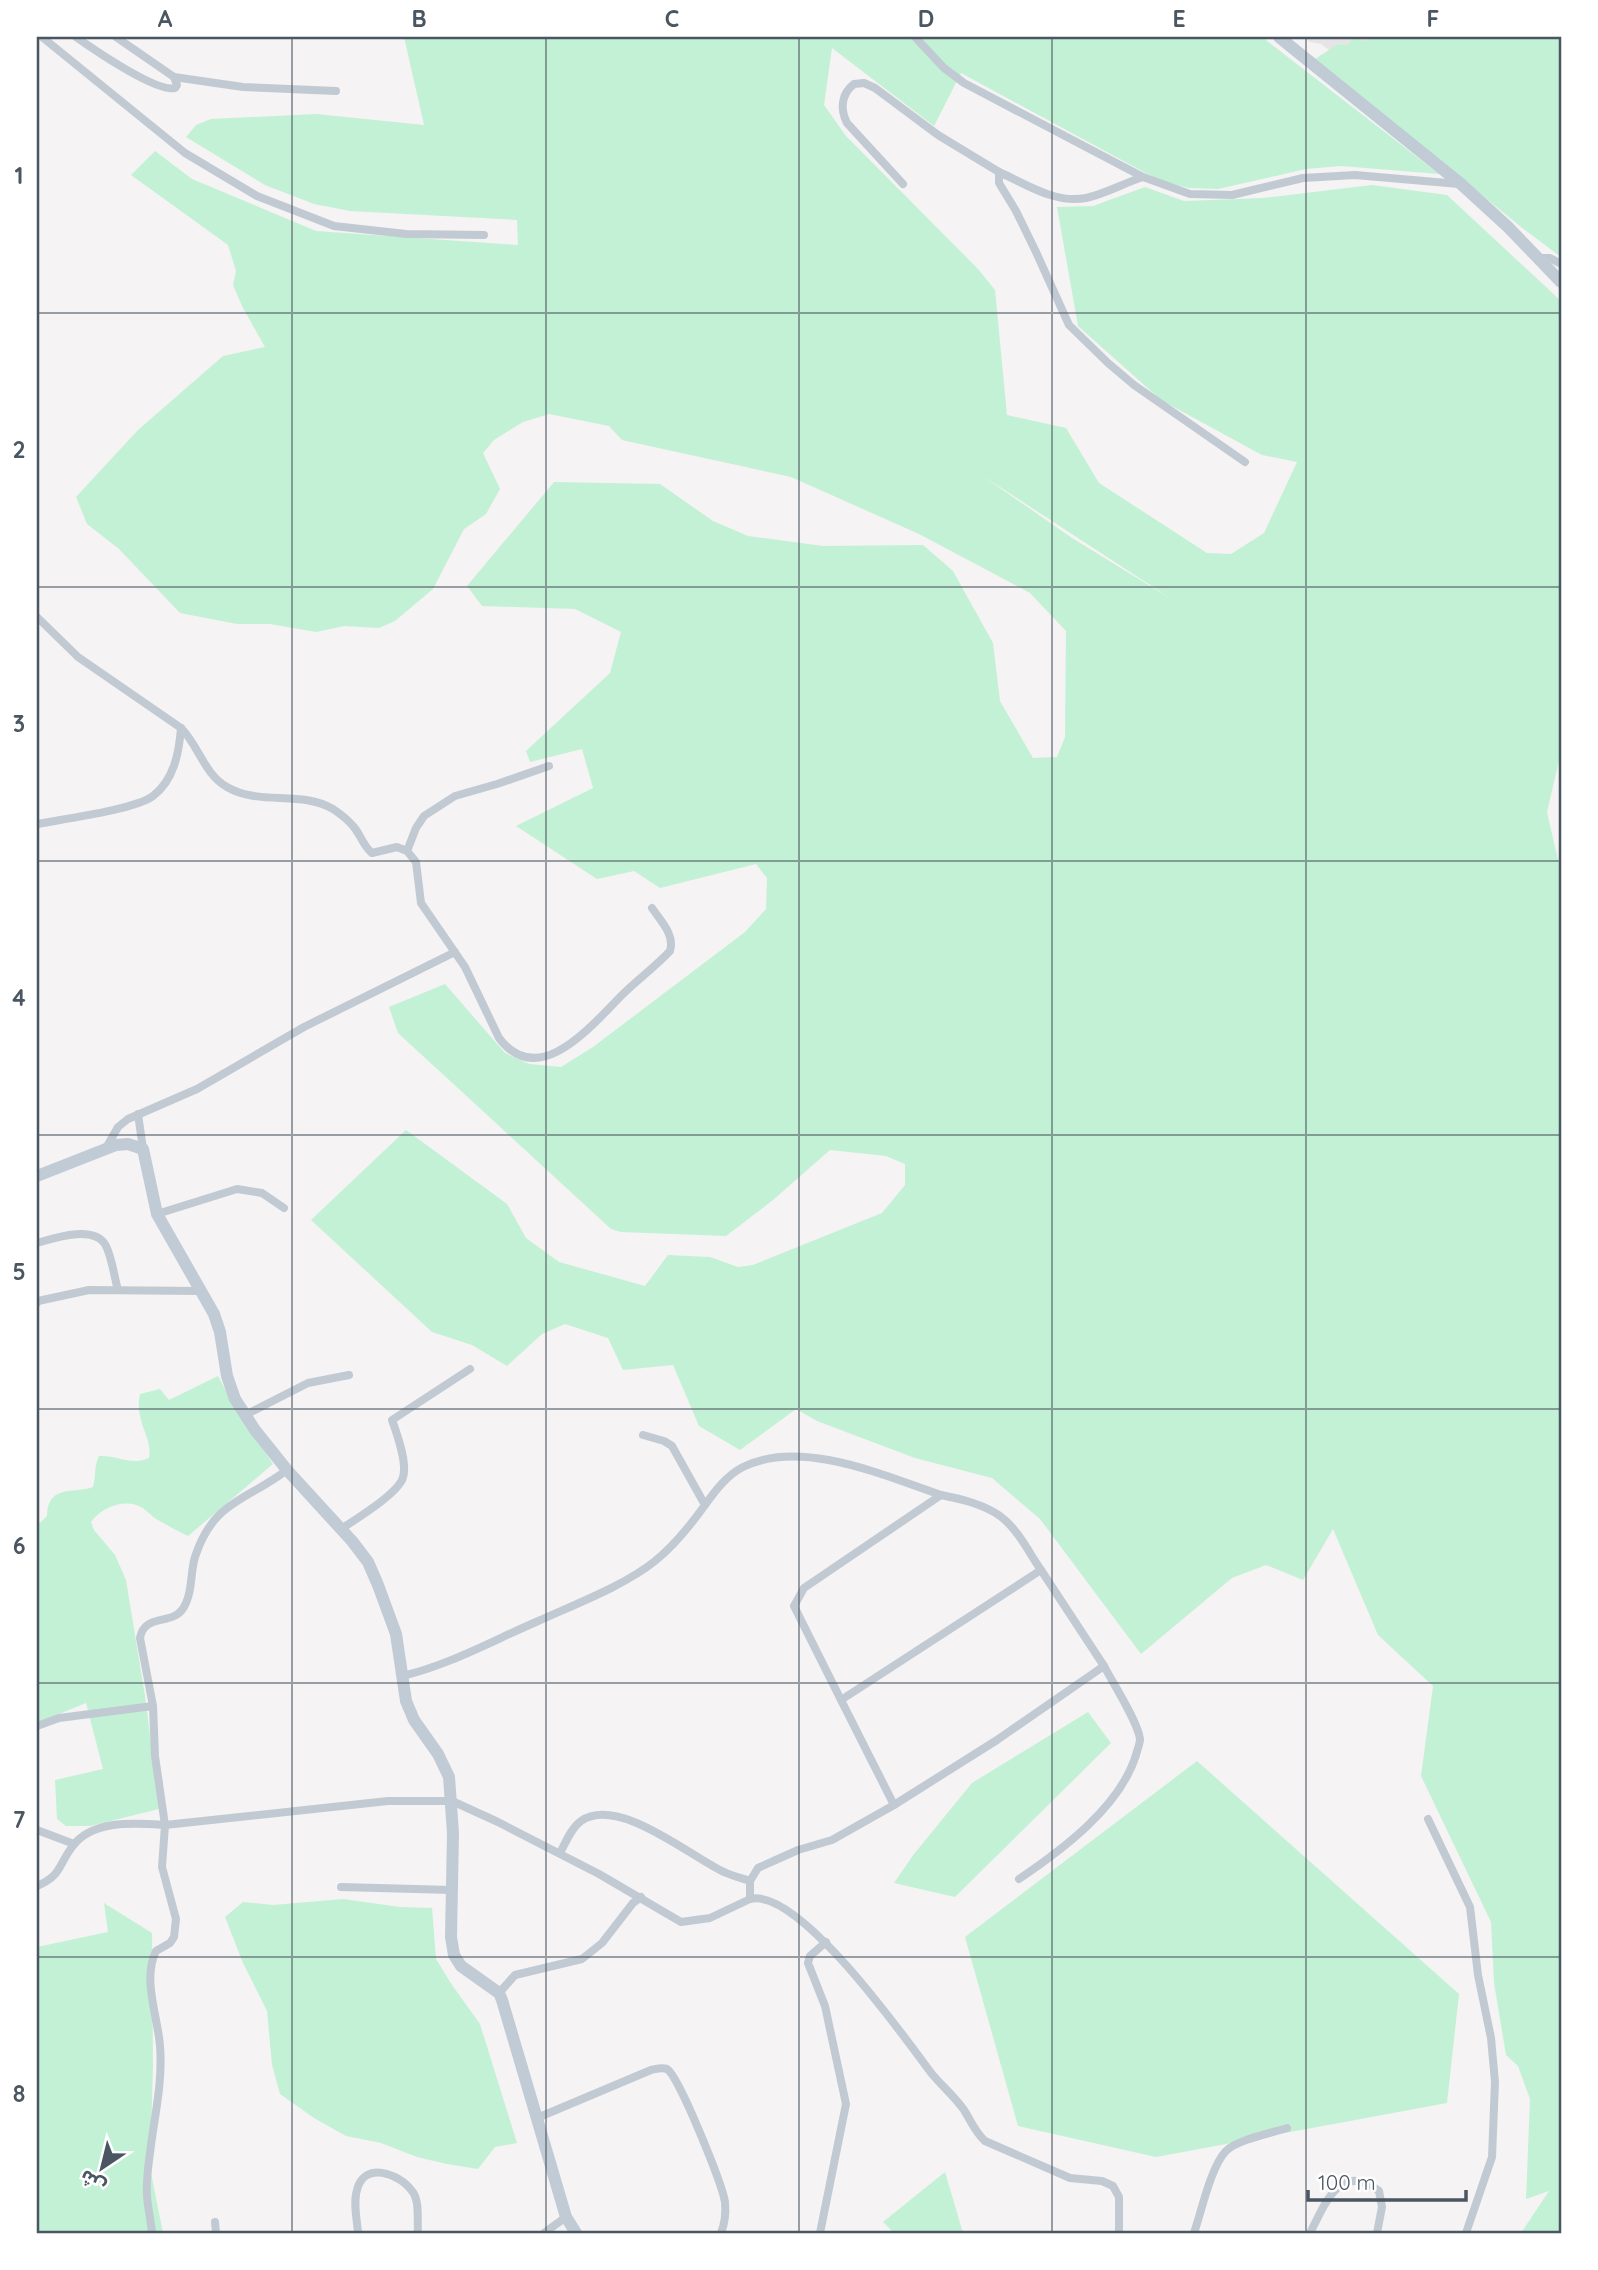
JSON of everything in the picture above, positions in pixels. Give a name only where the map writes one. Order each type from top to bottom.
[{"type":"street","points":[[42,37],[185,153],[257,196],[334,226],[406,234],[484,235]]},
{"type":"street","points":[[76,37],[165,89],[175,88],[177,85],[174,77]]},
{"type":"street","points":[[116,37],[174,77],[243,87],[336,91]]},
{"type":"street","points":[[915,37],[944,68],[964,83],[1172,190],[1209,196],[1232,195],[1303,178],[1327,176],[1382,176],[1461,184]]},
{"type":"street","points":[[1279,37],[1461,184],[1508,226],[1561,282]]},
{"type":"street","points":[[903,184],[847,123],[843,114],[845,94],[854,83],[864,83],[875,88],[938,135],[999,172],[1058,198],[1071,199],[1100,194],[1143,177]]},
{"type":"street","points":[[999,172],[999,183],[1036,251],[1069,325],[1134,385],[1245,461]]},
{"type":"street","points":[[1537,258],[1550,258],[1561,264]]},
{"type":"street","points":[[37,617],[78,657],[181,728],[190,737],[205,766],[216,780],[228,788],[264,798],[318,803],[331,808],[353,826],[372,853],[397,847],[407,851],[416,862],[421,903],[478,990],[499,1038],[507,1048],[518,1055],[545,1058],[559,1052],[595,1023],[670,951],[673,943],[668,930],[652,908]]},
{"type":"street","points":[[37,824],[146,801],[163,786],[172,771],[181,728]]},
{"type":"street","points":[[407,851],[424,816],[455,796],[549,766]]},
{"type":"street","points":[[106,1148],[118,1127],[138,1114],[197,1089],[304,1027],[455,952]]},
{"type":"street","points":[[138,1114],[157,1214],[214,1314],[229,1384],[244,1415],[287,1470],[368,1562],[378,1585],[396,1634],[406,1701],[414,1720],[438,1754],[449,1777],[452,1801],[451,1937],[454,1955],[461,1966],[499,1993],[566,2217],[576,2233]]},
{"type":"street","points":[[37,1176],[106,1148],[128,1144],[143,1149]]},
{"type":"street","points":[[157,1214],[237,1189],[262,1193],[284,1208]]},
{"type":"street","points":[[37,1242],[82,1233],[99,1238],[105,1244],[118,1290]]},
{"type":"street","points":[[37,1300],[89,1290],[201,1291]]},
{"type":"street","points":[[341,1529],[383,1500],[402,1481],[404,1469],[392,1420],[470,1369]]},
{"type":"street","points":[[244,1415],[309,1383],[349,1375]]},
{"type":"street","points":[[643,1435],[672,1446],[705,1505]]},
{"type":"street","points":[[402,1676],[441,1665],[624,1580],[653,1562],[669,1548],[690,1527],[714,1492],[742,1467],[774,1457],[845,1462],[942,1495],[971,1502],[1001,1516],[1020,1538],[1104,1666],[1140,1740],[1132,1767],[1103,1811],[1061,1850],[1019,1880]]},
{"type":"street","points":[[152,2233],[147,2195],[149,2154],[158,2111],[160,2047],[151,1985],[152,1964],[156,1951],[170,1943],[176,1930],[176,1919],[162,1867],[165,1825],[155,1756],[153,1706],[140,1638],[144,1627],[181,1611],[202,1536],[217,1515],[231,1503],[269,1484],[287,1470]]},
{"type":"street","points":[[894,1805],[794,1606],[804,1588],[942,1495]]},
{"type":"street","points":[[841,1700],[1041,1570]]},
{"type":"street","points":[[750,1899],[750,1881],[758,1868],[798,1850],[832,1840],[894,1805],[997,1740],[1104,1666]]},
{"type":"street","points":[[37,1727],[59,1718],[153,1706]]},
{"type":"street","points":[[37,1886],[54,1877],[74,1844],[88,1833],[107,1826],[134,1823],[165,1825],[388,1801],[452,1801],[560,1853],[681,1922],[710,1918],[757,1897],[780,1907],[826,1942],[882,2006],[985,2141],[1070,2178],[1102,2181],[1113,2186],[1119,2197],[1119,2233]]},
{"type":"street","points":[[560,1853],[581,1821],[609,1815],[632,1821],[661,1834],[723,1872],[750,1881]]},
{"type":"street","points":[[1428,1819],[1470,1907],[1478,1975],[1492,2049],[1495,2082],[1492,2157],[1466,2233]]},
{"type":"street","points":[[37,1830],[74,1844]]},
{"type":"street","points":[[341,1887],[452,1890]]},
{"type":"street","points":[[499,1993],[515,1975],[582,1959],[603,1943],[633,1903],[641,1897]]},
{"type":"street","points":[[820,2233],[846,2104],[825,2006],[808,1963],[810,1955],[826,1942]]},
{"type":"street","points":[[537,2118],[651,2070],[668,2070],[677,2081],[710,2158],[724,2201],[725,2222],[721,2233]]},
{"type":"street","points":[[1194,2233],[1212,2178],[1227,2150],[1287,2128]]},
{"type":"street","points":[[358,2233],[356,2190],[363,2177],[378,2172],[389,2174],[414,2192],[418,2233]]},
{"type":"street","points":[[1310,2233],[1330,2195],[1341,2184],[1356,2180],[1379,2191],[1382,2207],[1377,2233]]},
{"type":"street","points":[[544,2233],[566,2217]]},
{"type":"street","points":[[215,2222],[216,2233]]},
{"type":"shaded area","points":[[1303,37],[1383,37],[1348,46],[1338,44],[1329,50]]},
{"type":"green space","points":[[404,37],[1262,37],[1439,174],[1341,166],[1306,169],[1218,189],[1189,188],[1161,181],[961,73],[934,126],[832,48],[824,105],[846,136],[978,269],[995,290],[1007,415],[1066,428],[1099,483],[1207,553],[1231,554],[1264,533],[1297,462],[1262,455],[1161,400],[1078,326],[1057,207],[1093,206],[1145,187],[1184,201],[1263,198],[1372,185],[1447,195],[1561,301],[1561,752],[1547,812],[1561,873],[1561,2233],[1521,2233],[1549,2191],[1526,2199],[1530,2099],[1518,2066],[1506,2055],[1494,1983],[1491,1922],[1421,1776],[1433,1686],[1378,1635],[1333,1529],[1303,1580],[1266,1565],[1232,1578],[1141,1654],[1040,1519],[992,1478],[915,1458],[817,1421],[796,1409],[740,1450],[699,1426],[673,1365],[623,1370],[608,1338],[565,1324],[542,1334],[507,1366],[472,1345],[432,1332],[311,1220],[406,1130],[507,1204],[526,1238],[559,1262],[645,1286],[668,1255],[710,1257],[738,1267],[753,1265],[882,1213],[905,1185],[905,1164],[886,1156],[830,1150],[773,1200],[726,1236],[621,1232],[611,1229],[398,1033],[389,1007],[445,984],[505,1053],[529,1064],[561,1067],[593,1047],[745,932],[766,909],[767,878],[756,864],[660,888],[634,871],[597,879],[516,826],[593,788],[582,749],[530,762],[526,751],[610,673],[621,632],[575,609],[482,606],[467,586],[554,482],[660,484],[713,521],[748,536],[823,546],[923,545],[953,571],[993,643],[1000,701],[1033,758],[1057,757],[1065,737],[1066,631],[1030,593],[919,534],[791,477],[622,440],[609,426],[549,414],[523,422],[494,440],[483,453],[500,489],[486,514],[464,529],[433,589],[395,621],[379,628],[344,626],[316,632],[270,624],[237,624],[180,613],[119,549],[87,524],[76,497],[138,430],[223,356],[265,347],[233,285],[236,271],[228,245],[131,175],[155,151],[192,179],[316,231],[518,245],[517,220],[350,211],[314,204],[265,185],[186,137],[196,125],[211,119],[316,114],[424,125]],"holes":[[[983,476],[1173,600],[1072,538]]]},
{"type":"green space","points":[[1383,37],[1561,37],[1561,257],[1315,59],[1338,44],[1348,45],[1353,38],[1364,41]]},
{"type":"green space","points":[[218,1376],[234,1406],[273,1464],[188,1536],[134,1504],[113,1506],[101,1512],[91,1522],[94,1530],[115,1555],[126,1580],[155,1774],[163,1808],[90,1826],[66,1826],[57,1819],[55,1780],[103,1769],[86,1703],[37,1723],[37,1523],[47,1516],[48,1506],[57,1495],[93,1487],[99,1456],[130,1461],[149,1458],[150,1450],[139,1413],[140,1394],[160,1389],[169,1400]]},
{"type":"green space","points":[[1088,1712],[1111,1743],[955,1897],[894,1883],[972,1783]]},
{"type":"green space","points":[[1197,1761],[1459,1994],[1447,2103],[1156,2157],[1018,2126],[965,1937]]},
{"type":"green space","points":[[343,1899],[400,1907],[432,1908],[436,1959],[480,2024],[517,2143],[495,2147],[478,2169],[417,2157],[381,2143],[346,2136],[280,2094],[272,2065],[267,2011],[243,1963],[225,1917],[243,1902],[273,1905]]},
{"type":"green space","points":[[104,1903],[152,1933],[153,2066],[150,2168],[163,2233],[37,2233],[37,1947],[108,1932]]},
{"type":"green space","points":[[945,2172],[963,2233],[894,2233],[883,2222]]}]
